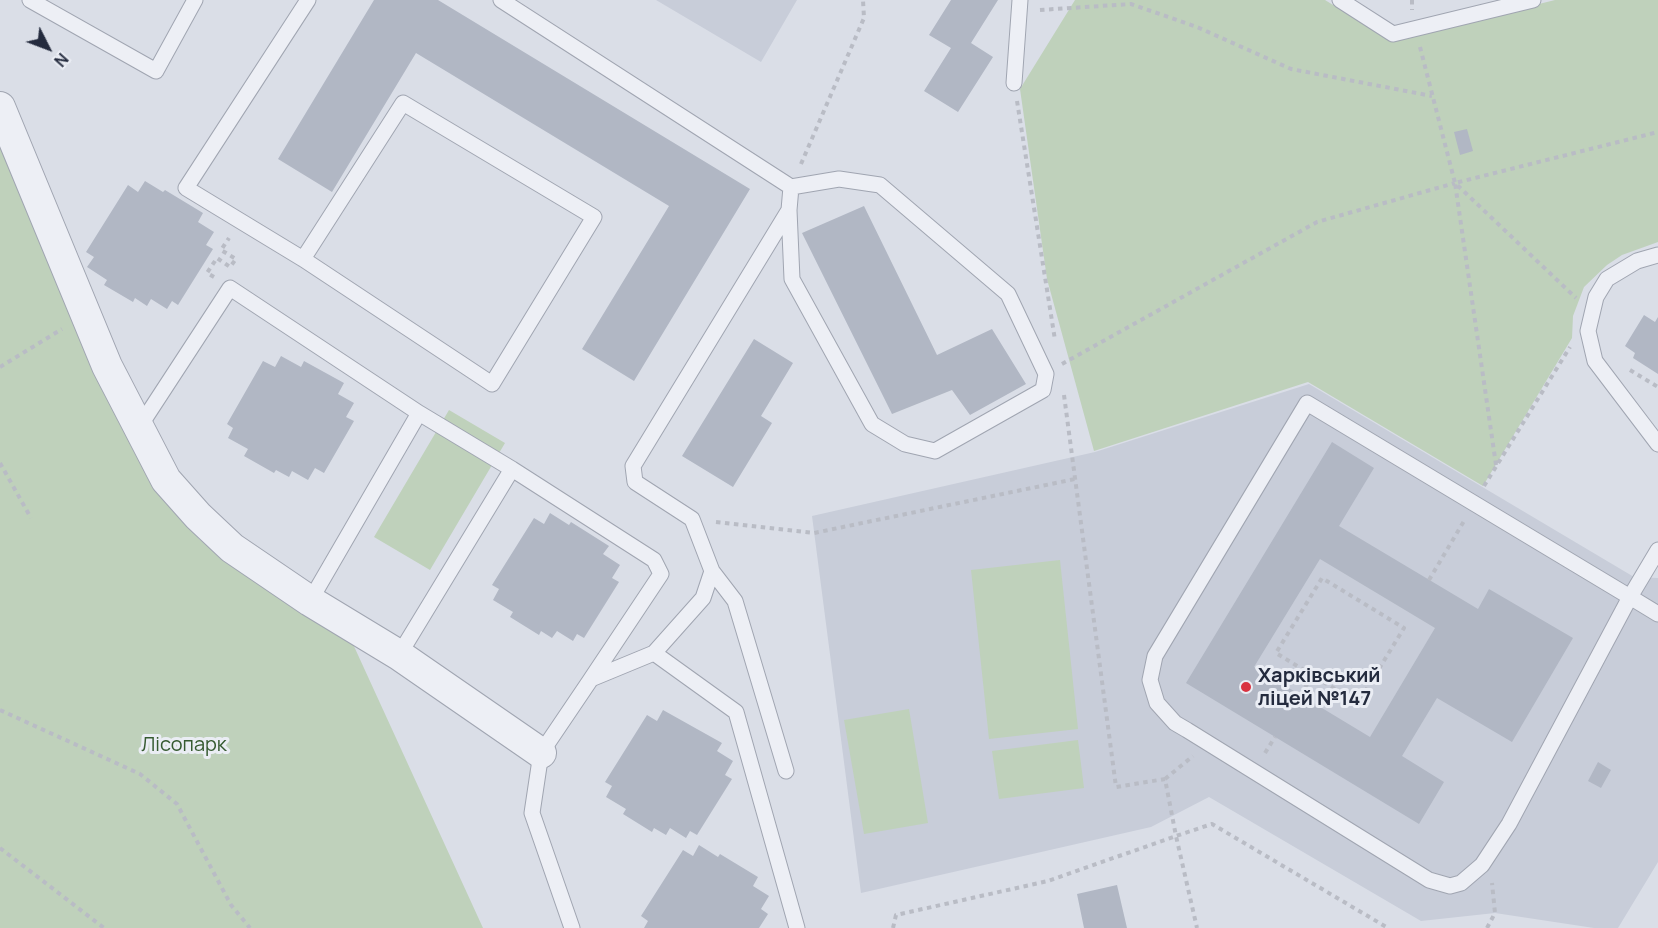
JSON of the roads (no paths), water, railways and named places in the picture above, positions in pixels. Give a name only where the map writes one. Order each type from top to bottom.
[{"type":"street","points":[[0,107],[106,366],[166,480],[198,516],[232,548],[310,601],[399,655],[541,753]]},
{"type":"lane","points":[[30,0],[156,71],[195,0]]},
{"type":"lane","points":[[303,259],[403,103],[594,217],[492,384],[303,259],[186,188],[308,0]]},
{"type":"lane","points":[[501,0],[791,187],[839,179],[880,185],[1008,294],[1046,374],[1043,390],[936,452],[905,444],[873,424],[792,279],[789,210],[791,187]]},
{"type":"lane","points":[[1340,0],[1393,34],[1533,0]]},
{"type":"lane","points":[[1014,83],[1019,6]]},
{"type":"lane","points":[[786,771],[735,601],[712,571],[692,519],[635,482],[633,466],[789,210]]},
{"type":"lane","points":[[1658,255],[1637,261],[1607,279],[1596,297],[1591,312],[1588,340],[1595,361],[1658,444]]},
{"type":"lane","points":[[138,429],[230,288],[420,413],[654,560],[661,574],[541,753],[532,813],[572,928]]},
{"type":"lane","points":[[1658,550],[1630,597],[1509,824],[1472,876],[1461,884],[1450,886],[1435,882],[1208,744],[1175,723],[1153,692],[1151,668],[1155,656],[1307,403],[1630,597],[1658,614]]},
{"type":"lane","points":[[310,601],[420,413]]},
{"type":"lane","points":[[399,655],[512,469]]},
{"type":"lane","points":[[591,680],[654,653],[703,598],[712,571]]},
{"type":"lane","points":[[654,653],[736,712],[797,928]]},
{"type":"place","name":"Харківський ліцей №147","points":[[1246,687]]},
{"type":"park label","name":"Лісопарк","points":[[184,745]]}]
